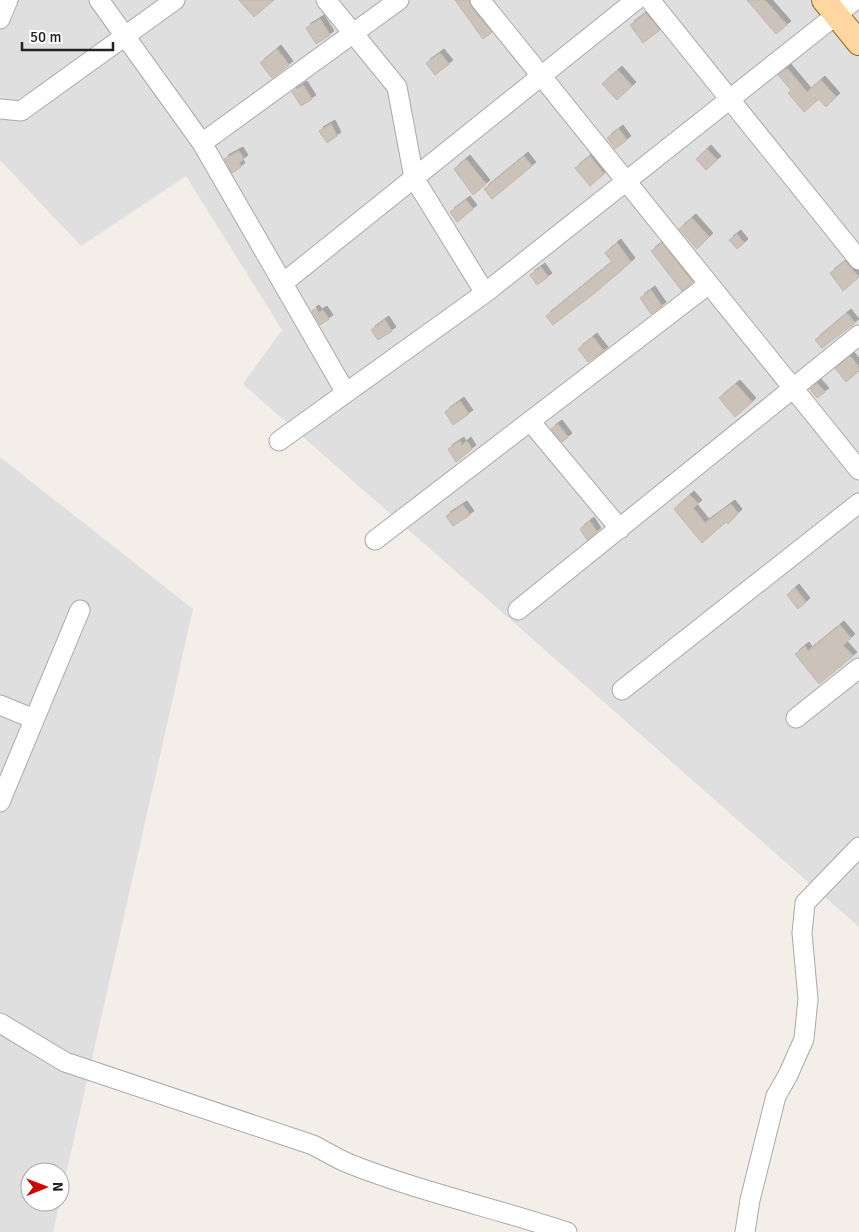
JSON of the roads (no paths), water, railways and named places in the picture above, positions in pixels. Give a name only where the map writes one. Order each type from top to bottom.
[{"type":"main road","points":[[830,7],[859,43]]},
{"type":"street","points":[[0,19],[8,0]]},
{"type":"street","points":[[99,0],[202,143],[346,393]]},
{"type":"street","points":[[0,109],[21,111],[175,0]]},
{"type":"street","points":[[326,0],[397,87],[414,178],[485,293]]},
{"type":"street","points":[[202,143],[398,0]]},
{"type":"street","points":[[480,0],[859,470]]},
{"type":"street","points":[[283,283],[636,0]]},
{"type":"street","points":[[650,0],[859,260]]},
{"type":"street","points":[[279,441],[485,293],[730,99],[830,7],[855,0]]},
{"type":"street","points":[[375,540],[709,284]]},
{"type":"street","points":[[518,610],[859,335]]},
{"type":"street","points":[[530,421],[620,528]]},
{"type":"street","points":[[622,690],[859,503]]},
{"type":"street","points":[[0,802],[80,610]]},
{"type":"street","points":[[796,718],[859,668]]},
{"type":"street","points":[[0,705],[34,719]]},
{"type":"street","points":[[744,1232],[776,1096],[788,1075],[804,1039],[808,999],[802,932],[806,903],[859,847]]},
{"type":"street","points":[[0,1023],[65,1062],[312,1145],[349,1163],[436,1193],[512,1214],[567,1232]]}]
